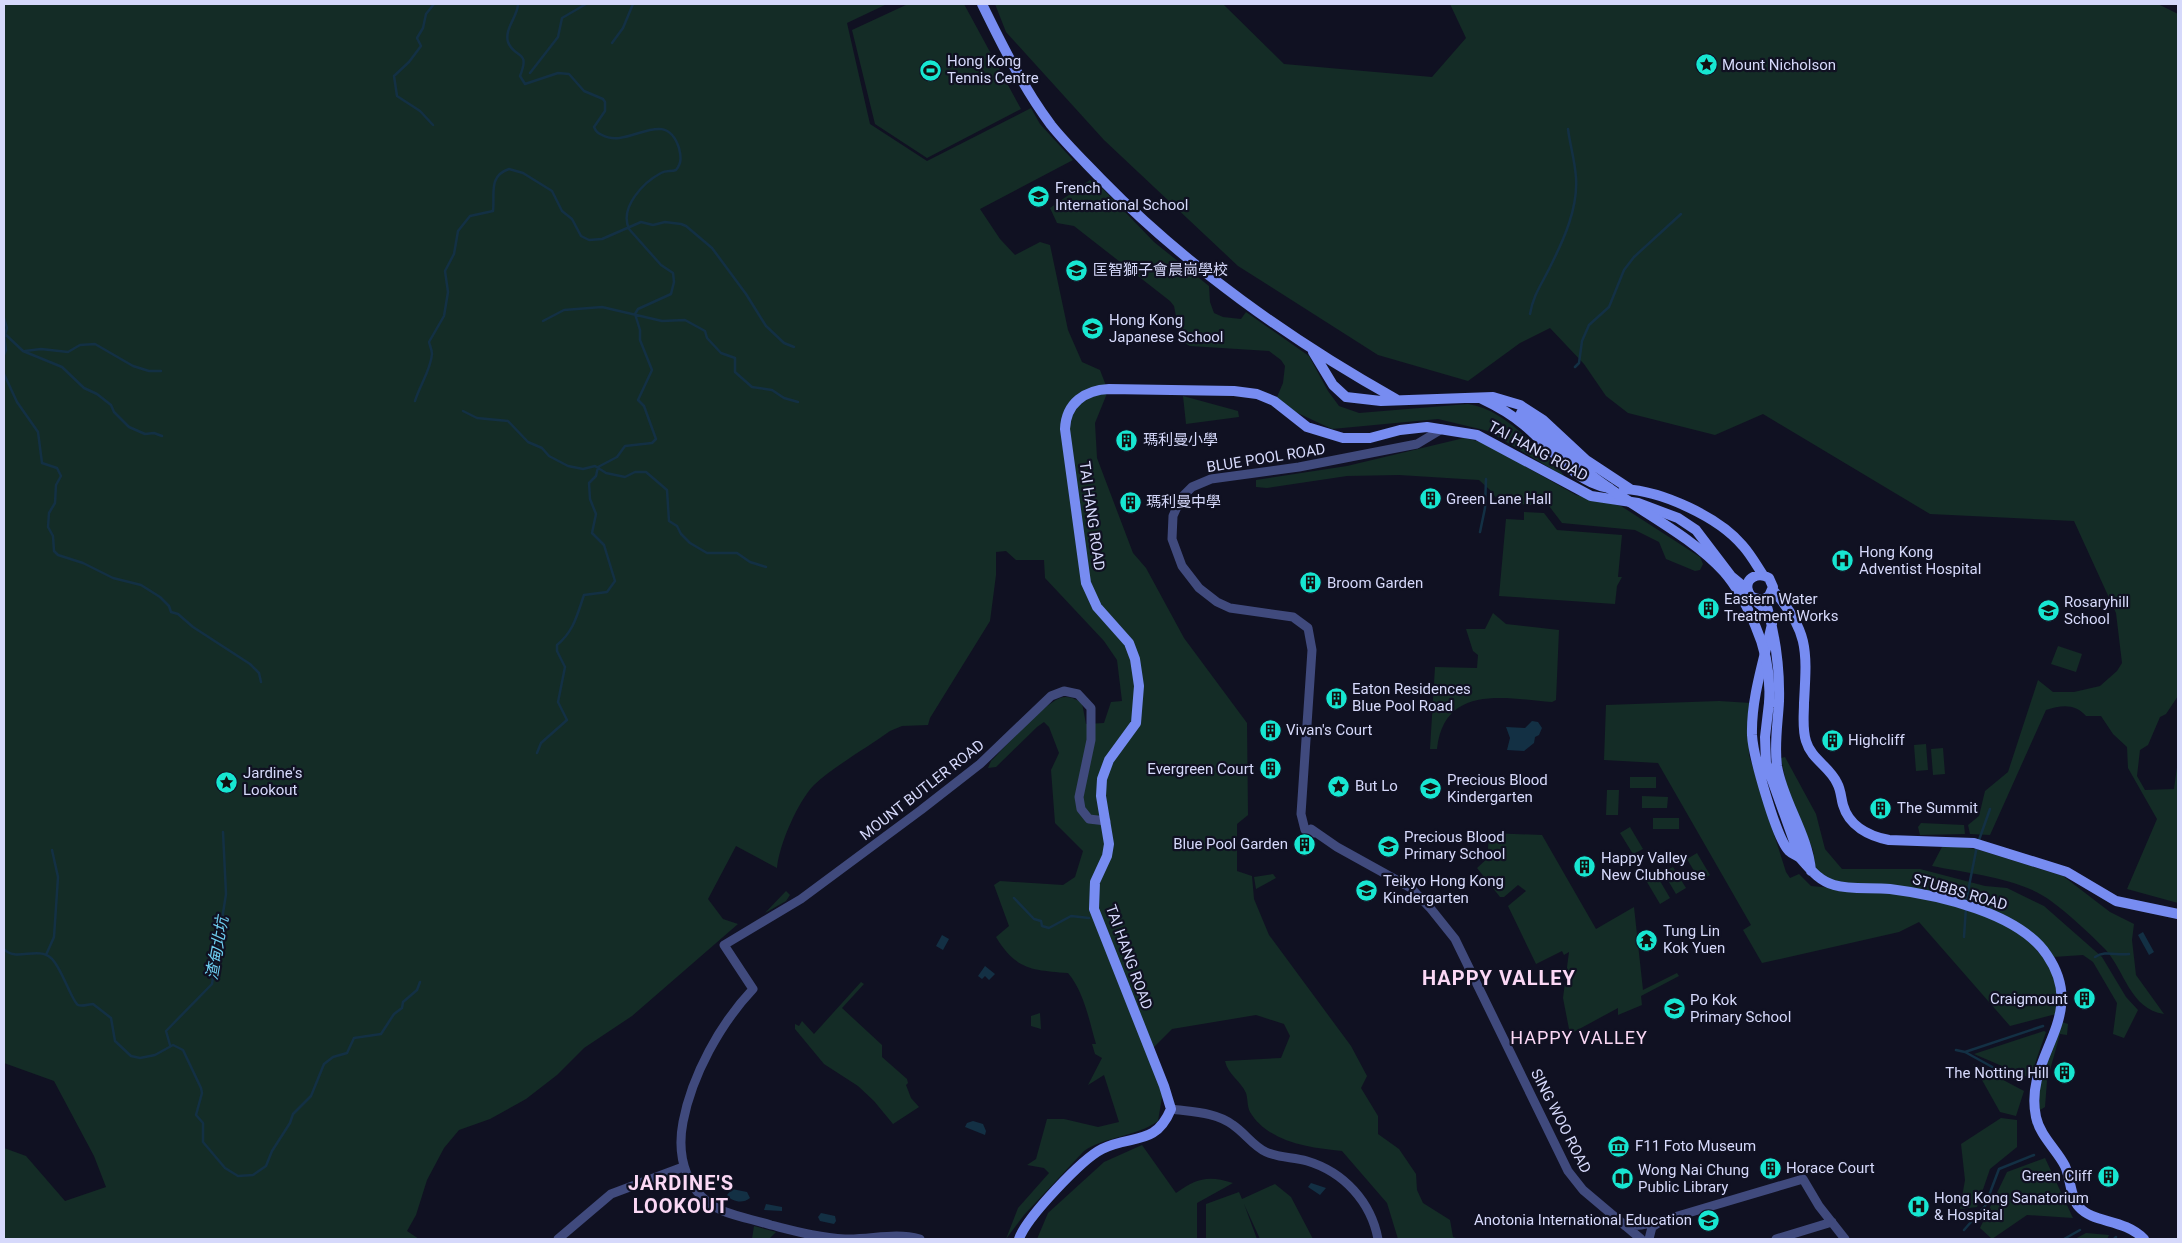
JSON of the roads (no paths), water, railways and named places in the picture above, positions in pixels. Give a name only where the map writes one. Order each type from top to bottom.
[{"type":"main road","points":[[982,4],[1038,105],[1073,150],[1123,202],[1195,265],[1312,349],[1342,369],[1396,399]]},
{"type":"main road","points":[[1312,349],[1333,385],[1346,398],[1358,400],[1481,398],[1504,399],[1520,405],[1543,420],[1586,460],[1630,489]]},
{"type":"main road","points":[[1333,385],[1335,373],[1342,369]]},
{"type":"main road","name":"TAI HANG ROAD","points":[[1171,1109],[1164,1086],[1094,908],[1095,882],[1108,851],[1106,820],[1101,796],[1102,779],[1109,760],[1136,723],[1139,710],[1139,681],[1135,659],[1129,643],[1097,607],[1084,576],[1065,433],[1067,416],[1074,404],[1085,394],[1104,389],[1240,392],[1269,398],[1308,426],[1334,436],[1361,438],[1414,428],[1442,429],[1477,435],[1590,496],[1638,503],[1678,518],[1696,530],[1718,558],[1753,584]]},
{"type":"main road","points":[[1481,398],[1505,404],[1519,412],[1605,486],[1711,559],[1736,588],[1747,608],[1765,651],[1770,694],[1765,737],[1766,763],[1805,864]]},
{"type":"main road","points":[[1481,398],[1523,424],[1585,480],[1604,487],[1630,489],[1685,505],[1721,528],[1743,546],[1758,600],[1769,595]]},
{"type":"main road","points":[[1753,584],[1771,580],[1769,595]]},
{"type":"main road","points":[[1753,584],[1769,612]]},
{"type":"main road","points":[[1769,595],[1787,606],[1798,625],[1806,651],[1805,740],[1813,755],[1836,780],[1842,804],[1849,818],[1861,829],[1878,838],[1978,844],[2067,872],[2116,901],[2178,914]]},
{"type":"main road","name":"STUBBS ROAD","points":[[1769,595],[1769,612],[1779,683],[1776,763],[1784,792],[1809,853],[1805,864]]},
{"type":"main road","name":"STUBBS ROAD","points":[[1772,624],[1756,698],[1752,736],[1758,766],[1782,837],[1789,851],[1825,882],[1836,886],[1908,892],[1966,907],[2019,927],[2039,945],[2052,963],[2061,989],[2062,1008],[2060,1020],[2038,1076],[2036,1097],[2037,1119],[2064,1166],[2078,1206],[2090,1215],[2128,1226],[2144,1239]]},
{"type":"main road","points":[[1020,1239],[1029,1221],[1092,1155],[1112,1145],[1150,1136],[1163,1125],[1171,1109]]},
{"type":"street","name":"BLUE POOL ROAD","points":[[1302,801],[1304,764],[1302,752],[1312,650],[1308,628],[1293,617],[1230,608],[1204,593],[1188,575],[1177,554],[1172,532],[1174,511],[1186,492],[1192,487],[1211,479],[1299,467],[1417,444],[1442,429]]},
{"type":"street","name":"MOUNT BUTLER ROAD","points":[[684,1168],[680,1155],[681,1135],[692,1087],[720,1035],[752,989],[724,945],[801,899],[921,810],[980,764],[1045,701],[1059,692],[1078,694],[1091,708],[1091,740],[1079,801],[1083,813],[1089,819],[1106,820]]},
{"type":"street","name":"SING WOO ROAD","points":[[1302,801],[1301,814],[1305,830],[1314,833],[1411,888],[1431,909],[1461,950],[1568,1171],[1583,1190],[1641,1239]]},
{"type":"street","points":[[1171,1109],[1190,1111],[1227,1121],[1252,1143],[1268,1153],[1312,1163],[1339,1177],[1355,1191],[1366,1207],[1378,1239]]},
{"type":"street","points":[[558,1239],[611,1194],[684,1168],[700,1194],[719,1209],[732,1214],[793,1231],[837,1238],[892,1235],[920,1239]]},
{"type":"street","points":[[1625,1226],[1641,1226],[1661,1221],[1804,1179],[1819,1206],[1845,1239]]},
{"type":"street","points":[[1649,1239],[1652,1227],[1661,1221]]},
{"type":"street","points":[[1776,1239],[1832,1222]]},
{"type":"water","points":[[1532,721],[1538,722],[1542,728],[1539,735],[1535,737],[1534,743],[1524,751],[1507,750],[1510,738],[1506,727],[1525,728]]},
{"type":"water","points":[[2143,932],[2154,952],[2149,955],[2138,935]]},
{"type":"water","points":[[942,935],[949,939],[943,950],[936,946]]},
{"type":"water","points":[[985,966],[995,974],[989,980],[985,976],[982,979],[978,976]]},
{"type":"water","points":[[973,1121],[983,1124],[986,1131],[985,1135],[965,1127],[967,1123]]},
{"type":"water","points":[[1311,1183],[1326,1188],[1320,1195],[1308,1187]]},
{"type":"water","points":[[732,1189],[747,1192],[750,1198],[741,1202],[732,1199],[727,1195]]},
{"type":"water","points":[[766,1204],[782,1207],[782,1211],[764,1210]]},
{"type":"water","points":[[821,1213],[835,1216],[836,1221],[834,1224],[820,1221],[818,1217]]},
{"type":"waterway","points":[[433,125],[420,111],[397,96],[394,76],[409,62],[421,46],[417,38],[423,28],[426,14],[434,4]]},
{"type":"waterway","points":[[518,4],[507,37],[514,51],[523,58],[524,62],[520,76],[525,84],[558,73],[569,74],[584,91],[603,99],[605,102],[605,111],[594,127],[598,133],[612,138],[656,129],[665,130],[673,136],[681,157],[676,170],[661,173],[647,182],[635,196],[627,212],[629,229],[661,265],[673,273],[674,282],[671,294],[638,309],[635,314],[640,330],[640,340],[652,370],[638,400],[644,406],[656,439],[652,443],[625,446],[617,457],[598,467],[596,476],[589,483],[590,499],[596,514],[592,533],[604,545],[615,581],[607,592],[584,595],[571,628],[557,645],[557,651],[565,667],[558,702],[567,720],[541,743],[537,753]]},
{"type":"waterway","points":[[530,73],[558,37],[562,18],[586,4]]},
{"type":"waterway","points":[[612,43],[623,28],[633,4]]},
{"type":"waterway","points":[[1530,314],[1536,295],[1565,234],[1575,201],[1575,172],[1568,129]]},
{"type":"waterway","points":[[415,401],[431,360],[432,352],[429,342],[444,316],[448,292],[445,271],[454,254],[458,231],[470,216],[493,211],[495,181],[502,172],[509,169],[523,173],[552,191],[562,211],[572,219],[581,236],[589,240],[602,239],[641,222],[653,225],[665,222],[686,226],[712,248],[746,294],[766,326],[784,343],[794,347]]},
{"type":"waterway","points":[[1575,367],[1579,363],[1582,341],[1589,325],[1609,307],[1624,270],[1634,257],[1681,214]]},
{"type":"waterway","points":[[543,321],[564,310],[602,307],[662,321],[685,320],[705,331],[707,338],[721,353],[735,358],[735,372],[752,387],[772,390],[784,398],[798,402]]},
{"type":"waterway","points":[[4,318],[7,328],[5,334],[23,351],[62,367],[84,388],[97,394],[111,405],[114,412],[129,427],[145,434],[154,433],[162,436]]},
{"type":"waterway","points":[[4,335],[6,350],[4,355]]},
{"type":"waterway","points":[[25,351],[41,349],[68,352],[80,345],[95,344],[133,366],[149,371],[161,371]]},
{"type":"waterway","points":[[4,374],[17,402],[38,432],[42,463],[57,468],[61,476],[56,485],[55,503],[49,513],[48,527],[53,536],[54,551],[58,555],[83,563],[113,578],[141,585],[160,597],[169,606],[171,612],[178,614],[193,627],[250,664],[259,673],[261,682]]},
{"type":"waterway","points":[[463,411],[477,418],[508,421],[528,442],[542,448],[549,456],[568,466],[583,469],[595,466],[606,473],[625,477],[635,472],[646,472],[667,490],[669,521],[677,526],[681,534],[690,543],[707,553],[737,553],[750,562],[766,567]]},
{"type":"waterway","points":[[1480,532],[1485,508],[1486,479]]},
{"type":"waterway","points":[[1979,840],[1990,809]]},
{"type":"waterway","name":"渣甸北坑","points":[[170,1045],[166,1031],[212,984],[226,894],[223,832]]},
{"type":"waterway","points":[[1966,901],[1977,846]]},
{"type":"waterway","points":[[46,955],[54,937],[58,877],[52,850]]},
{"type":"waterway","points":[[1014,898],[1034,919],[1041,921],[1042,926],[1049,928],[1071,916],[1089,918]]},
{"type":"waterway","points":[[1964,937],[1966,907]]},
{"type":"waterway","points":[[4,949],[14,954],[40,953],[51,958],[59,968],[78,1005],[93,1004],[111,1018],[115,1041],[131,1056],[140,1058],[155,1055],[173,1045],[183,1050],[201,1088],[202,1093],[196,1115],[203,1123],[203,1142],[225,1168],[238,1176],[253,1175],[266,1166],[272,1151],[290,1123],[293,1114],[311,1096],[324,1064],[333,1057],[347,1053],[354,1038],[381,1034],[394,1014],[402,1008],[403,1002],[417,990],[420,982]]},
{"type":"waterway","points":[[2095,957],[2103,954],[2129,954]]},
{"type":"waterway","points":[[1965,1052],[2043,1026]]},
{"type":"waterway","points":[[1956,1050],[1965,1052],[2016,1080]]},
{"type":"waterway","points":[[1964,1230],[1985,1206],[1999,1169],[2034,1155]]},
{"type":"waterway","points":[[2064,1239],[2080,1230]]},
{"type":"place","name":"Mount Nicholson","points":[[1706,65]]},
{"type":"place","name":"Hong Kong Tennis Centre","points":[[931,70]]},
{"type":"place","name":"French International School","points":[[1039,197]]},
{"type":"place","name":"匡智獅子會晨崗學校","points":[[1077,270]]},
{"type":"place","name":"Hong Kong Japanese School","points":[[1093,329]]},
{"type":"place","name":"瑪利曼小學","points":[[1127,440]]},
{"type":"place","name":"Green Lane Hall","points":[[1430,499]]},
{"type":"place","name":"瑪利曼中學","points":[[1130,502]]},
{"type":"place","name":"Hong Kong Adventist Hospital","points":[[1843,561]]},
{"type":"place","name":"Broom Garden","points":[[1311,583]]},
{"type":"place","name":"Eastern Water Treatment Works","points":[[1708,608]]},
{"type":"place","name":"Rosaryhill School","points":[[2048,611]]},
{"type":"place","name":"Eaton Residences Blue Pool Road","points":[[1336,698]]},
{"type":"place","name":"Vivan's Court","points":[[1270,730]]},
{"type":"place","name":"Highcliff","points":[[1832,740]]},
{"type":"place","name":"Evergreen Court","points":[[1270,769]]},
{"type":"place","name":"Jardine's Lookout","points":[[227,782]]},
{"type":"place","name":"But Lo","points":[[1339,786]]},
{"type":"place","name":"Precious Blood Kindergarten","points":[[1431,789]]},
{"type":"place","name":"The Summit","points":[[1881,808]]},
{"type":"place","name":"Blue Pool Garden","points":[[1304,844]]},
{"type":"place","name":"Precious Blood Primary School","points":[[1388,846]]},
{"type":"place","name":"Happy Valley New Clubhouse","points":[[1585,867]]},
{"type":"place","name":"Teikyo Hong Kong Kindergarten","points":[[1367,890]]},
{"type":"place","name":"Tung Lin Kok Yuen","points":[[1647,940]]},
{"type":"place","name":"Craigmount","points":[[2084,999]]},
{"type":"place","name":"Po Kok Primary School","points":[[1674,1009]]},
{"type":"place","name":"The Notting Hill","points":[[2065,1073]]},
{"type":"place","name":"F11 Foto Museum","points":[[1619,1146]]},
{"type":"place","name":"Horace Court","points":[[1770,1168]]},
{"type":"place","name":"Green Cliff","points":[[2108,1176]]},
{"type":"place","name":"Wong Nai Chung Public Library","points":[[1622,1179]]},
{"type":"place","name":"Hong Kong Sanatorium & Hospital","points":[[1918,1207]]},
{"type":"place","name":"Anotonia International Education","points":[[1708,1220]]},
{"type":"district","name":"HAPPY VALLEY","points":[[1499,978]]},
{"type":"district","name":"HAPPY VALLEY","points":[[1579,1037]]},
{"type":"district","name":"JARDINE'S LOOKOUT","points":[[681,1194]]}]
